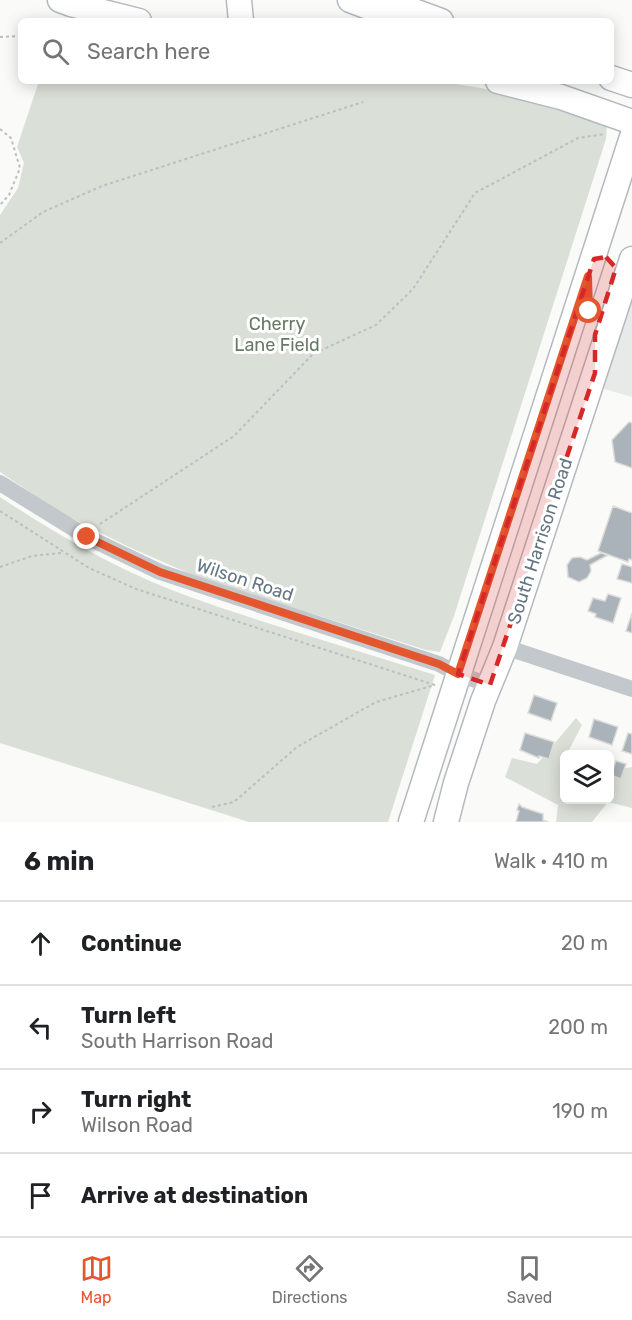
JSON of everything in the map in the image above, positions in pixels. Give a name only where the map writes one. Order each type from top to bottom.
[{"type":"street","points":[[60,0],[127,18]]},
{"type":"street","points":[[239,0],[241,18]]},
{"type":"street","points":[[350,0],[398,18]]},
{"type":"street","points":[[384,0],[433,18]]},
{"type":"street","points":[[614,79],[632,85]]},
{"type":"street","points":[[510,84],[561,97],[632,122]]},
{"type":"street","name":"South Harrison Road","points":[[411,822],[591,267],[621,135]]},
{"type":"street","points":[[564,468],[558,473],[543,474],[539,468],[540,459],[587,320],[591,267],[606,257],[614,260],[616,268],[595,335],[595,373]]},
{"type":"street","name":"South Harrison Road","points":[[446,822],[456,783],[505,647],[632,259]]},
{"type":"street","name":"Wilson Road","points":[[0,483],[87,537],[160,572],[439,664],[458,674],[490,685]]},
{"type":"street","points":[[505,647],[632,689]]},
{"type":"path","points":[[0,37],[18,36]]},
{"type":"path","points":[[0,243],[43,212],[102,186],[363,102]]},
{"type":"path","points":[[0,129],[11,138],[20,168],[9,195],[0,205]]},
{"type":"path","points":[[100,524],[234,436],[314,354],[376,325],[413,289],[475,193],[578,138],[621,135]]},
{"type":"path","points":[[0,511],[89,568],[136,588],[435,685],[376,702],[297,747],[234,802],[212,807]]},
{"type":"path","points":[[0,567],[32,556],[63,553]]},
{"type":"highlighted area","points":[[606,257],[616,268],[595,335],[595,373],[490,685],[458,674],[594,259]]},
{"type":"shaded area","points":[[632,288],[632,397],[601,388]]},
{"type":"green space","name":"Cherry Lane Field","points":[[38,84],[456,84],[537,101],[607,124],[606,139],[454,616],[440,652],[426,650],[195,576],[129,547],[61,513],[0,472],[0,215],[18,188],[24,163],[17,147]]},
{"type":"green space","points":[[0,497],[92,553],[140,577],[251,618],[435,675],[388,822],[249,822],[0,743]]},
{"type":"green space","points":[[576,718],[582,725],[569,750],[560,750],[560,804],[606,804],[592,822],[556,822],[558,805],[505,777],[512,758],[537,764]]},
{"type":"green space","points":[[632,767],[632,808],[614,804],[614,770]]},
{"type":"building","points":[[629,422],[632,423],[632,468],[615,462],[612,440]]},
{"type":"building","points":[[613,506],[632,513],[632,560],[629,559],[628,562],[598,551]]},
{"type":"building","points":[[601,553],[608,555],[590,565],[591,571],[587,578],[579,582],[568,577],[567,565],[572,558],[580,557],[587,560]]},
{"type":"building","points":[[622,564],[632,567],[632,583],[617,579]]},
{"type":"building","points":[[608,594],[621,598],[613,623],[595,617],[596,614],[588,611],[593,598],[605,601]]},
{"type":"building","points":[[632,613],[632,633],[626,631]]},
{"type":"building","points":[[534,695],[557,703],[551,721],[528,713]]},
{"type":"building","points":[[594,719],[618,727],[612,745],[589,737]]},
{"type":"building","points":[[525,733],[554,742],[549,759],[539,756],[539,758],[520,750]]},
{"type":"building","points":[[628,733],[632,734],[632,754],[622,751]]},
{"type":"building","points":[[616,761],[626,764],[621,779],[614,776]]},
{"type":"building","points":[[519,804],[543,814],[543,820],[548,822],[516,822]]},
{"type":"route","points":[[87,537],[160,572],[439,664],[458,674],[588,276],[589,311]]}]
